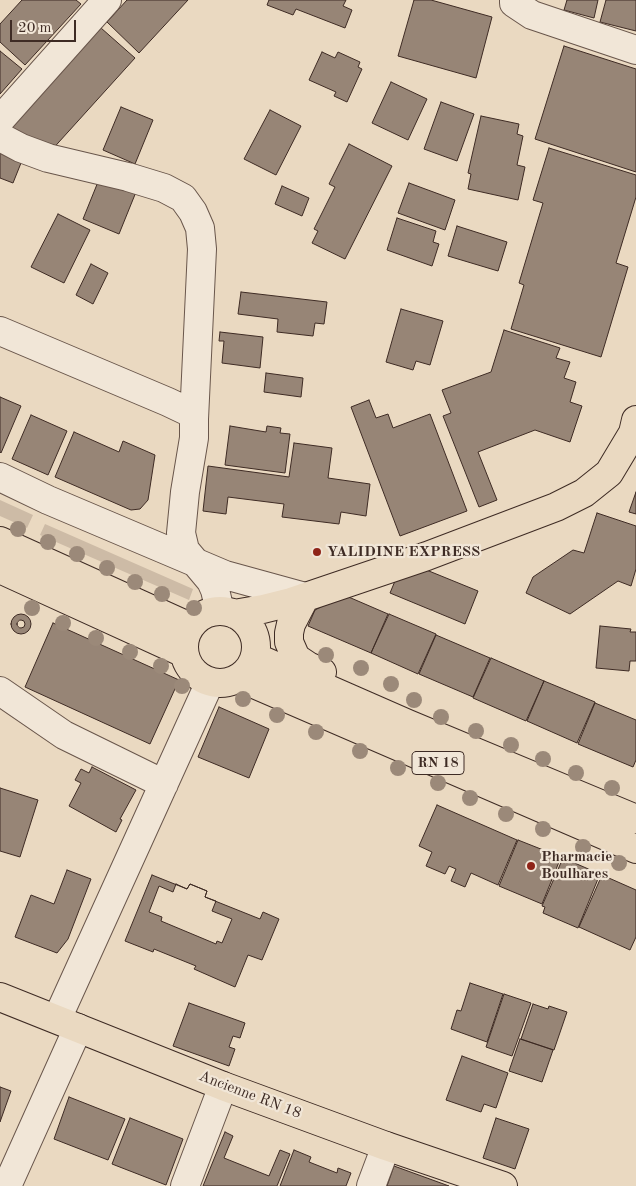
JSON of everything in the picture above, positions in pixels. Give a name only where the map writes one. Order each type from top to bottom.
[{"type":"main road","points":[[298,600],[272,621],[250,659],[225,683],[210,682],[201,678],[187,662],[187,640],[202,615],[263,609],[298,600],[491,533],[556,507],[584,493],[609,473],[633,434],[636,420]]},
{"type":"main road","points":[[0,542],[187,640]]},
{"type":"main road","points":[[0,569],[187,640]]},
{"type":"main road","points":[[298,600],[289,633],[289,642],[296,658],[308,666],[370,694],[384,703],[408,724]]},
{"type":"main road","points":[[227,612],[247,623],[252,630],[250,659]]},
{"type":"main road","name":"RN 18","points":[[250,659],[636,819]]},
{"type":"main road","name":"RN 18","points":[[250,659],[636,849]]},
{"type":"main road","name":"Ancienne RN 18","points":[[0,997],[223,1086],[386,1146],[503,1186]]},
{"type":"street","points":[[0,120],[107,0]]},
{"type":"street","points":[[514,0],[514,3],[532,16],[636,50]]},
{"type":"street","points":[[0,137],[21,148],[48,158],[128,177],[164,188],[183,198],[193,212],[200,228],[202,249],[194,438],[185,492],[181,533],[185,550],[205,572],[227,612]]},
{"type":"street","points":[[0,331],[168,402],[189,412],[194,419]]},
{"type":"street","points":[[0,478],[198,564],[298,600]]},
{"type":"street","points":[[7,1186],[68,1023],[164,784],[210,682]]},
{"type":"street","points":[[0,691],[64,734],[164,784]]},
{"type":"street","points":[[185,1186],[223,1086]]},
{"type":"street","points":[[372,1186],[386,1146]]},
{"type":"shaded area","points":[[0,500],[33,515],[27,528],[0,516]]},
{"type":"shaded area","points":[[45,524],[193,589],[189,600],[40,535]]},
{"type":"building","points":[[22,0],[76,0],[81,4],[25,65],[0,42],[0,24]]},
{"type":"building","points":[[127,0],[188,0],[139,53],[107,22]]},
{"type":"building","points":[[269,0],[346,0],[343,6],[352,10],[345,28],[296,9],[293,15],[267,5]]},
{"type":"building","points":[[414,0],[431,0],[492,17],[476,78],[398,56]]},
{"type":"building","points":[[567,0],[598,0],[594,18],[564,10]]},
{"type":"building","points":[[606,0],[636,0],[636,31],[600,22]]},
{"type":"building","points":[[101,28],[135,58],[49,153],[7,132]]},
{"type":"building","points":[[564,46],[636,69],[636,172],[535,139]]},
{"type":"building","points":[[0,51],[22,69],[0,94]]},
{"type":"building","points":[[322,52],[335,58],[338,52],[360,62],[358,67],[362,69],[347,102],[334,96],[336,92],[309,80]]},
{"type":"building","points":[[391,82],[427,99],[408,140],[372,123]]},
{"type":"building","points":[[441,102],[474,114],[457,161],[424,149]]},
{"type":"building","points":[[121,107],[153,120],[135,164],[103,150]]},
{"type":"building","points":[[270,110],[301,126],[276,175],[244,159]]},
{"type":"building","points":[[481,116],[519,124],[517,134],[523,136],[517,165],[525,167],[518,200],[468,189],[471,174],[468,173]]},
{"type":"building","points":[[0,144],[25,153],[13,183],[0,178]]},
{"type":"building","points":[[349,144],[392,166],[345,259],[312,243],[318,231],[314,229],[335,187],[329,184]]},
{"type":"building","points":[[549,148],[636,175],[636,197],[616,263],[628,267],[601,357],[511,329],[524,285],[519,283],[543,203],[533,200]]},
{"type":"building","points":[[100,177],[136,192],[119,234],[83,219]]},
{"type":"building","points":[[409,183],[455,200],[445,230],[398,213]]},
{"type":"building","points":[[282,186],[309,198],[302,216],[275,204]]},
{"type":"building","points":[[58,214],[90,230],[64,283],[31,267]]},
{"type":"building","points":[[397,218],[436,231],[433,242],[439,244],[432,266],[387,250]]},
{"type":"building","points":[[457,226],[507,242],[498,271],[448,256]]},
{"type":"building","points":[[91,264],[108,273],[93,304],[76,295]]},
{"type":"building","points":[[241,292],[327,302],[324,324],[315,323],[313,336],[277,332],[278,319],[238,314]]},
{"type":"building","points":[[401,309],[443,321],[430,365],[416,361],[413,370],[386,362]]},
{"type":"building","points":[[504,330],[560,348],[556,358],[570,362],[564,378],[576,382],[570,402],[582,406],[570,442],[535,430],[478,452],[497,500],[479,507],[443,416],[451,413],[442,390],[491,372]]},
{"type":"building","points":[[220,332],[263,337],[260,368],[222,363],[224,341],[219,341]]},
{"type":"building","points":[[266,373],[303,378],[301,397],[264,392]]},
{"type":"building","points":[[0,397],[21,406],[1,453],[0,452]]},
{"type":"building","points":[[369,400],[376,418],[388,414],[393,428],[430,414],[467,511],[400,536],[351,407]]},
{"type":"building","points":[[31,415],[67,431],[48,475],[12,459]]},
{"type":"building","points":[[230,426],[266,432],[267,426],[281,428],[280,433],[290,434],[285,473],[225,465]]},
{"type":"building","points":[[74,432],[119,452],[123,441],[155,455],[148,500],[140,509],[131,510],[55,477]]},
{"type":"building","points":[[294,443],[332,448],[328,478],[370,484],[366,516],[341,512],[339,524],[282,517],[284,504],[228,497],[226,514],[203,511],[208,466],[289,477]]},
{"type":"building","points":[[636,492],[636,514],[629,512]]},
{"type":"building","points":[[597,513],[636,526],[636,569],[631,586],[618,581],[570,614],[526,593],[533,577],[573,550],[584,553]]},
{"type":"building","points":[[424,569],[478,591],[465,624],[390,593],[395,581]]},
{"type":"building","points":[[344,595],[388,614],[371,653],[308,626],[315,610]]},
{"type":"building","points":[[21,614],[28,617],[31,624],[28,631],[21,634],[14,631],[11,624],[14,617]]},
{"type":"building","points":[[389,614],[436,634],[418,674],[371,653]]},
{"type":"building","points":[[21,620],[25,624],[21,628],[17,624]]},
{"type":"building","points":[[53,623],[179,680],[150,744],[25,687]]},
{"type":"building","points":[[600,626],[631,629],[630,632],[636,632],[636,661],[630,661],[629,671],[596,668]]},
{"type":"building","points":[[436,635],[490,658],[473,697],[419,674]]},
{"type":"building","points":[[491,658],[544,681],[526,721],[473,698]]},
{"type":"building","points":[[544,681],[595,702],[577,743],[527,721]]},
{"type":"building","points":[[595,703],[636,720],[636,760],[633,767],[578,744]]},
{"type":"building","points":[[219,707],[269,729],[249,778],[198,757]]},
{"type":"building","points":[[92,767],[136,790],[120,819],[122,820],[116,832],[69,806],[81,783],[75,780],[81,769],[89,773]]},
{"type":"building","points":[[0,788],[38,800],[20,857],[0,851]]},
{"type":"building","points":[[437,805],[517,840],[498,885],[471,873],[465,887],[451,881],[456,869],[449,866],[445,874],[426,866],[432,852],[419,846]]},
{"type":"building","points":[[518,840],[561,857],[542,904],[499,886]]},
{"type":"building","points":[[563,858],[600,874],[578,928],[543,913],[545,907],[542,906]]},
{"type":"building","points":[[67,870],[91,879],[68,939],[57,953],[15,937],[31,895],[54,904]]},
{"type":"building","points":[[152,875],[187,889],[190,884],[207,891],[205,897],[260,919],[263,912],[279,919],[262,960],[248,955],[235,987],[194,969],[196,966],[154,949],[153,952],[125,941]]},
{"type":"building","points":[[602,875],[636,890],[636,937],[630,950],[579,927]]},
{"type":"building","points":[[176,884],[187,889],[190,884],[207,891],[205,897],[216,901],[212,911],[232,919],[222,943],[217,941],[216,944],[161,921],[162,917],[149,912],[159,886],[173,892]]},
{"type":"building","points":[[470,983],[503,994],[487,1042],[451,1029],[457,1010],[461,1011]]},
{"type":"building","points":[[504,994],[531,1003],[512,1056],[486,1047]]},
{"type":"building","points":[[189,1003],[245,1023],[240,1038],[233,1036],[229,1047],[235,1049],[229,1066],[173,1046]]},
{"type":"building","points":[[533,1004],[548,1009],[549,1006],[567,1012],[554,1050],[521,1039]]},
{"type":"building","points":[[520,1039],[553,1050],[542,1082],[509,1071]]},
{"type":"building","points":[[462,1056],[508,1073],[496,1108],[484,1104],[481,1112],[446,1100]]},
{"type":"building","points":[[0,1087],[11,1091],[0,1122]]},
{"type":"building","points":[[69,1097],[125,1119],[108,1160],[54,1139]]},
{"type":"building","points":[[130,1118],[183,1139],[166,1185],[112,1164]]},
{"type":"building","points":[[496,1118],[529,1129],[515,1169],[483,1158]]},
{"type":"building","points":[[225,1132],[233,1136],[224,1158],[269,1176],[280,1150],[290,1154],[277,1186],[203,1186]]},
{"type":"building","points":[[294,1150],[311,1157],[309,1162],[337,1173],[338,1168],[351,1173],[346,1186],[280,1186]]},
{"type":"building","points":[[394,1166],[449,1186],[387,1186]]},
{"type":"place","name":"YALIDINE EXPRESS","points":[[317,552]]},
{"type":"place","name":"Pharmacie Boulhares","points":[[531,866]]}]
